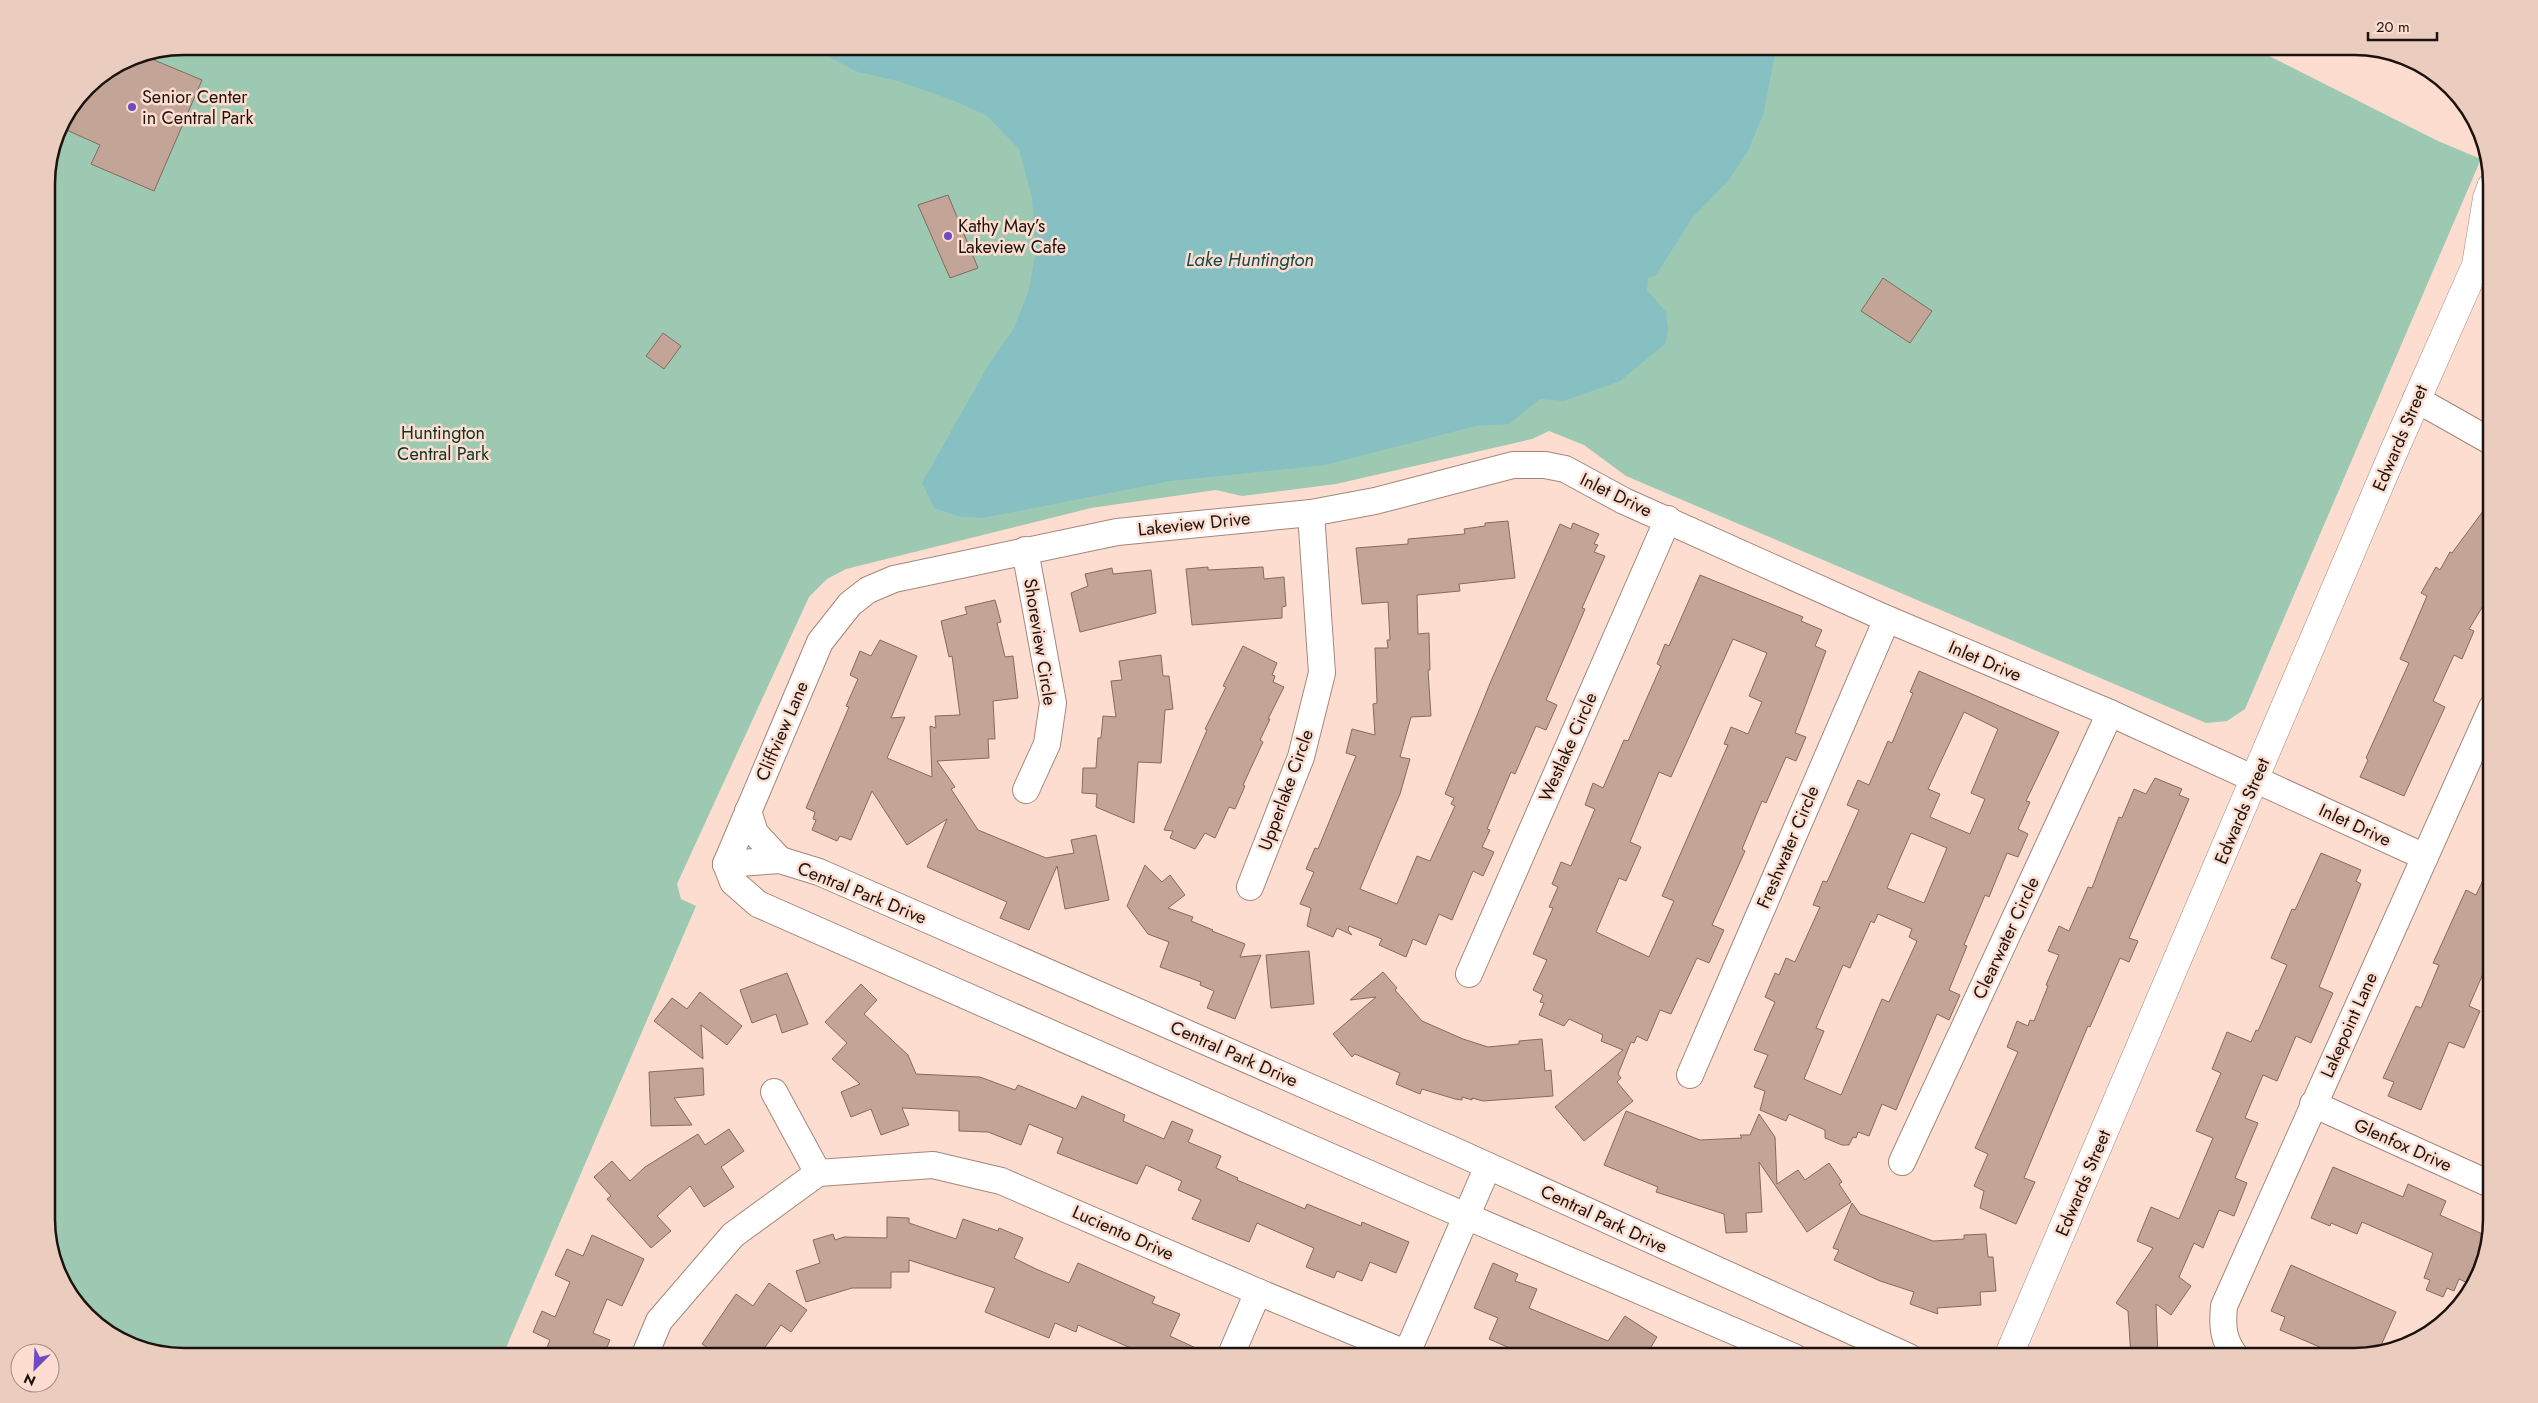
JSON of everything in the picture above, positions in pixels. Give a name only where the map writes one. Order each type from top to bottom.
[{"type":"main road","name":"Edwards Street","points":[[2012,1348],[2256,779],[2416,399],[2483,258]]},
{"type":"street","points":[[2416,399],[2483,437]]},
{"type":"street","name":"Lakeview Drive","points":[[850,604],[868,590],[894,579],[1025,550],[1116,532],[1311,513],[1375,501],[1513,465],[1545,465]]},
{"type":"street","name":"Inlet Drive","points":[[1545,465],[1565,469],[1624,501],[1887,619],[2110,714],[2425,857]]},
{"type":"street","name":"Upperlake Circle","points":[[1250,887],[1302,757],[1322,673],[1311,513]]},
{"type":"street","name":"Westlake Circle","points":[[1469,974],[1668,520]]},
{"type":"street","name":"Shoreview Circle","points":[[1025,550],[1053,703],[1047,744],[1026,790]]},
{"type":"street","name":"Cliffview Lane","points":[[726,864],[820,642],[850,604]]},
{"type":"street","name":"Freshwater Circle","points":[[1690,1075],[1887,619]]},
{"type":"street","name":"Clearwater Circle","points":[[1902,1162],[2110,714]]},
{"type":"street","name":"Lakepoint Lane","points":[[2230,1348],[2222,1330],[2224,1306],[2483,727]]},
{"type":"street","points":[[748,811],[755,833],[780,860]]},
{"type":"street","name":"Central Park Drive","points":[[726,864],[780,860],[819,872],[1488,1166],[1889,1348]]},
{"type":"street","points":[[726,864],[733,882],[758,904],[1465,1215],[1773,1348]]},
{"type":"street","points":[[648,1348],[660,1321],[732,1235],[818,1173],[774,1092]]},
{"type":"street","name":"Glenfox Drive","points":[[2313,1104],[2483,1181]]},
{"type":"street","name":"Luciento Drive","points":[[818,1173],[933,1165],[1001,1181],[1258,1292],[1394,1348]]},
{"type":"street","points":[[1414,1348],[1465,1215],[1488,1166]]},
{"type":"street","points":[[1234,1348],[1258,1292]]},
{"type":"green space","name":"Huntington Central Park","points":[[176,55],[2267,55],[2438,141],[2481,159],[2245,709],[2227,721],[2206,723],[1626,476],[1584,445],[1549,431],[1532,439],[1336,484],[1242,496],[1216,490],[1091,508],[846,569],[827,579],[809,597],[677,884],[681,899],[696,906],[506,1348],[167,1347],[151,1344],[120,1331],[93,1310],[72,1283],[59,1252],[55,1227],[55,176],[59,151],[72,120],[93,93],[112,77],[151,59]]},
{"type":"water","name":"Lake Huntington","points":[[826,55],[1775,55],[1764,112],[1748,151],[1729,180],[1693,217],[1656,275],[1648,278],[1647,290],[1666,312],[1668,331],[1665,344],[1620,381],[1564,401],[1540,399],[1509,424],[1476,426],[1325,465],[1171,481],[983,518],[957,516],[934,508],[922,483],[990,362],[1013,330],[1028,293],[1036,251],[1032,198],[1019,149],[987,116],[955,101],[898,81],[858,72]]},
{"type":"building","name":"Senior Center in Central Park","points":[[151,59],[202,80],[154,191],[91,164],[100,145],[67,130],[82,106],[93,93],[112,77]]},
{"type":"building","name":"Kathy May’s Lakeview Cafe","points":[[948,195],[978,268],[950,278],[918,205]]},
{"type":"building","points":[[1883,278],[1932,311],[1910,343],[1861,311]]},
{"type":"building","points":[[663,333],[681,346],[664,369],[646,356]]},
{"type":"building","points":[[2483,511],[2483,606],[2469,629],[2474,631],[2462,659],[2454,655],[2433,701],[2445,707],[2404,796],[2360,777],[2368,760],[2366,758],[2409,663],[2400,659],[2427,596],[2421,593],[2436,567],[2440,570],[2450,552],[2452,553]]},
{"type":"building","points":[[1508,521],[1515,578],[1459,584],[1460,591],[1417,595],[1418,634],[1429,633],[1430,670],[1428,670],[1431,716],[1411,717],[1400,757],[1410,759],[1400,794],[1360,889],[1397,904],[1417,856],[1430,861],[1455,806],[1451,804],[1454,798],[1445,794],[1491,681],[1560,524],[1571,529],[1573,523],[1599,534],[1594,544],[1598,545],[1594,552],[1605,556],[1582,608],[1585,609],[1546,700],[1557,705],[1546,730],[1536,726],[1515,774],[1511,772],[1487,829],[1490,830],[1482,847],[1494,852],[1483,876],[1473,871],[1452,920],[1439,914],[1426,945],[1413,939],[1406,957],[1379,945],[1382,939],[1349,926],[1348,930],[1352,935],[1337,928],[1333,937],[1307,926],[1311,908],[1300,904],[1314,872],[1306,869],[1315,848],[1318,849],[1356,756],[1346,753],[1352,729],[1375,735],[1373,704],[1377,703],[1375,648],[1388,648],[1387,640],[1390,640],[1388,602],[1362,604],[1356,548],[1408,544],[1408,539],[1465,534],[1464,529],[1485,526],[1485,523]]},
{"type":"building","points":[[1208,567],[1208,570],[1263,567],[1264,579],[1284,577],[1286,606],[1282,607],[1282,618],[1192,625],[1186,569]]},
{"type":"building","points":[[1112,568],[1113,574],[1151,570],[1156,613],[1080,632],[1071,593],[1088,586],[1085,574]]},
{"type":"building","points":[[1700,575],[1803,617],[1801,621],[1822,630],[1815,646],[1826,651],[1795,733],[1806,737],[1796,761],[1786,757],[1766,803],[1762,801],[1742,849],[1745,851],[1712,925],[1724,930],[1709,963],[1697,958],[1671,1014],[1660,1010],[1647,1041],[1637,1036],[1634,1043],[1631,1042],[1618,1074],[1621,1078],[1617,1082],[1633,1101],[1584,1141],[1555,1107],[1623,1050],[1601,1041],[1603,1035],[1569,1019],[1564,1026],[1539,1015],[1544,1003],[1540,1002],[1543,995],[1533,990],[1547,960],[1533,954],[1553,908],[1549,907],[1558,887],[1552,884],[1561,862],[1571,866],[1595,809],[1585,805],[1593,783],[1603,788],[1624,740],[1628,741],[1661,666],[1657,664],[1665,644],[1669,646]],"holes":[[[1733,639],[1767,653],[1749,696],[1762,702],[1748,734],[1731,727],[1724,744],[1728,745],[1662,896],[1674,901],[1649,957],[1596,932],[1619,878],[1626,881],[1641,847],[1630,842],[1659,772],[1671,777]]]},
{"type":"building","points":[[995,600],[1001,622],[997,623],[1005,657],[1013,656],[1018,698],[993,701],[995,739],[988,739],[989,758],[937,761],[955,787],[951,789],[978,830],[1046,858],[1074,853],[1071,840],[1096,835],[1109,900],[1065,909],[1057,866],[1029,930],[1000,918],[1007,902],[927,867],[947,819],[907,845],[872,791],[851,840],[840,836],[837,841],[812,830],[816,820],[813,819],[815,812],[806,808],[849,707],[846,706],[858,679],[850,675],[860,651],[871,656],[880,640],[917,656],[891,718],[905,717],[887,758],[932,777],[930,726],[936,728],[935,716],[960,715],[952,656],[949,657],[941,621],[967,614],[965,607]]},
{"type":"building","points":[[1243,646],[1277,663],[1272,675],[1275,676],[1273,682],[1284,687],[1268,719],[1270,719],[1260,740],[1263,742],[1243,785],[1245,786],[1235,809],[1229,807],[1215,838],[1205,833],[1195,849],[1170,838],[1173,831],[1164,830],[1207,730],[1205,729],[1226,687],[1223,686]]},
{"type":"building","points":[[1161,655],[1163,676],[1169,676],[1173,709],[1165,710],[1161,763],[1138,762],[1134,823],[1096,807],[1097,794],[1082,793],[1083,768],[1096,768],[1098,738],[1101,738],[1103,716],[1116,717],[1111,681],[1122,680],[1119,661]]},
{"type":"building","points":[[1919,671],[2059,732],[2026,801],[2030,802],[2018,829],[2028,834],[2018,857],[2007,853],[1989,897],[1985,895],[1964,945],[1967,946],[1949,990],[1960,995],[1949,1020],[1937,1014],[1896,1110],[1882,1104],[1869,1136],[1858,1132],[1856,1138],[1853,1137],[1849,1145],[1842,1145],[1825,1138],[1825,1130],[1789,1114],[1786,1121],[1760,1110],[1765,1091],[1754,1087],[1768,1055],[1754,1050],[1775,1002],[1765,997],[1775,973],[1779,975],[1786,958],[1795,962],[1820,907],[1813,905],[1823,881],[1827,882],[1859,810],[1847,805],[1858,780],[1869,785],[1888,741],[1892,743],[1913,693],[1910,692]],"holes":[[[1964,712],[1998,729],[1971,793],[1985,799],[1970,834],[1930,817],[1940,794],[1928,789]],[[1911,833],[1947,848],[1924,903],[1887,888]],[[1878,914],[1912,929],[1909,937],[1917,941],[1889,1002],[1882,999],[1841,1095],[1804,1079],[1824,1031],[1816,1028],[1843,965],[1850,968],[1871,921],[1874,923]]]},
{"type":"building","points":[[2155,778],[2182,789],[2179,795],[2189,799],[2129,938],[2138,941],[2129,962],[2120,958],[2090,1027],[2088,1026],[2024,1178],[2035,1182],[2016,1224],[1980,1208],[1984,1191],[1974,1186],[1988,1154],[1975,1148],[2018,1052],[2007,1047],[2017,1021],[2028,1026],[2030,1020],[2034,1021],[2048,986],[2046,985],[2059,955],[2048,951],[2059,926],[2069,931],[2088,887],[2092,888],[2119,817],[2122,818],[2134,789],[2146,794]]},
{"type":"building","points":[[2321,853],[2361,870],[2356,881],[2361,884],[2319,987],[2333,993],[2311,1043],[2296,1036],[2277,1081],[2263,1075],[2245,1118],[2258,1123],[2235,1178],[2247,1183],[2234,1216],[2219,1210],[2203,1248],[2194,1243],[2179,1277],[2191,1286],[2171,1315],[2156,1304],[2158,1348],[2130,1348],[2128,1311],[2116,1303],[2153,1248],[2137,1241],[2151,1207],[2179,1219],[2213,1138],[2196,1131],[2221,1073],[2212,1069],[2227,1032],[2251,1042],[2256,1030],[2258,1031],[2287,965],[2271,958],[2292,909],[2295,910]]},
{"type":"building","points":[[1145,865],[1162,882],[1170,875],[1185,895],[1168,908],[1193,917],[1191,921],[1245,944],[1240,957],[1261,955],[1235,1019],[1207,1008],[1214,991],[1200,985],[1201,982],[1160,967],[1169,942],[1148,934],[1127,906]]},
{"type":"building","points":[[2483,880],[2483,974],[2469,1006],[2480,1011],[2464,1048],[2449,1042],[2421,1110],[2388,1096],[2394,1082],[2383,1078],[2416,1006],[2421,1008],[2439,965],[2433,963],[2466,890],[2476,895]]},
{"type":"building","points":[[1309,951],[1314,1004],[1271,1008],[1266,955]]},
{"type":"building","points":[[1383,972],[1397,988],[1395,990],[1422,1021],[1463,1039],[1488,1047],[1519,1044],[1519,1041],[1542,1039],[1545,1071],[1551,1070],[1553,1096],[1483,1101],[1462,1097],[1462,1100],[1455,1099],[1422,1089],[1420,1094],[1396,1084],[1400,1073],[1355,1054],[1352,1057],[1333,1034],[1376,997],[1350,1000]]},
{"type":"building","points":[[787,973],[808,1024],[782,1033],[776,1014],[752,1023],[740,990]]},
{"type":"building","points":[[861,984],[877,1000],[864,1014],[908,1055],[916,1074],[980,1077],[1015,1090],[1018,1085],[1076,1109],[1082,1096],[1125,1115],[1123,1121],[1164,1139],[1172,1121],[1193,1130],[1188,1142],[1221,1156],[1216,1168],[1238,1178],[1237,1180],[1305,1209],[1307,1204],[1361,1226],[1362,1222],[1409,1242],[1396,1273],[1370,1262],[1362,1281],[1337,1271],[1334,1278],[1306,1267],[1314,1248],[1257,1223],[1249,1242],[1192,1219],[1201,1200],[1178,1190],[1182,1181],[1146,1165],[1137,1184],[1057,1153],[1063,1138],[1029,1124],[1021,1145],[988,1132],[959,1131],[959,1111],[902,1108],[909,1125],[881,1135],[871,1109],[851,1117],[841,1092],[860,1084],[832,1059],[847,1043],[825,1022]]},
{"type":"building","points":[[700,992],[742,1026],[727,1045],[701,1025],[703,1059],[654,1021],[672,998],[687,1009]]},
{"type":"building","points":[[703,1068],[704,1095],[674,1098],[692,1125],[651,1126],[649,1072]]},
{"type":"building","points":[[1626,1111],[1700,1140],[1742,1138],[1740,1135],[1750,1135],[1759,1114],[1775,1137],[1777,1184],[1798,1170],[1805,1180],[1829,1163],[1842,1182],[1839,1184],[1851,1202],[1807,1232],[1759,1162],[1762,1212],[1746,1213],[1747,1232],[1726,1233],[1724,1214],[1656,1192],[1658,1187],[1604,1165]]},
{"type":"building","points":[[729,1129],[744,1151],[721,1167],[734,1187],[704,1207],[690,1186],[657,1216],[671,1231],[651,1248],[607,1199],[611,1196],[594,1177],[612,1161],[630,1181],[645,1167],[698,1134],[705,1145]]},
{"type":"building","points":[[2333,1167],[2403,1197],[2408,1184],[2446,1201],[2440,1215],[2482,1234],[2482,1236],[2479,1252],[2466,1282],[2459,1279],[2454,1291],[2447,1288],[2443,1297],[2426,1290],[2430,1280],[2424,1278],[2433,1253],[2362,1222],[2357,1234],[2331,1223],[2330,1226],[2311,1218]]},
{"type":"building","points":[[1852,1203],[1860,1214],[1933,1241],[1964,1239],[1964,1235],[1986,1234],[1988,1257],[1993,1257],[1996,1291],[1980,1292],[1981,1305],[1937,1308],[1938,1314],[1910,1304],[1914,1292],[1880,1281],[1834,1260],[1839,1250],[1833,1248]]},
{"type":"building","points":[[887,1217],[909,1218],[909,1223],[956,1239],[963,1219],[998,1231],[999,1228],[1023,1238],[1014,1258],[1036,1269],[1069,1283],[1078,1263],[1155,1297],[1152,1303],[1180,1314],[1170,1336],[1196,1348],[1131,1348],[1078,1325],[1076,1332],[1055,1323],[1049,1338],[985,1312],[995,1288],[909,1260],[909,1272],[891,1272],[891,1288],[852,1288],[806,1302],[796,1271],[820,1263],[813,1240],[833,1234],[835,1240],[844,1237],[887,1238]]},
{"type":"building","points":[[592,1235],[644,1259],[622,1306],[607,1299],[593,1333],[610,1340],[607,1348],[547,1348],[550,1340],[533,1332],[542,1311],[555,1317],[570,1282],[555,1275],[567,1249],[583,1256]]},
{"type":"building","points":[[1493,1263],[1518,1274],[1515,1281],[1537,1289],[1529,1308],[1608,1341],[1625,1316],[1657,1337],[1650,1348],[1510,1348],[1489,1339],[1498,1318],[1474,1308]]},
{"type":"building","points":[[2291,1265],[2396,1312],[2381,1345],[2354,1348],[2322,1348],[2280,1330],[2285,1317],[2271,1311]]},
{"type":"building","points":[[769,1283],[807,1310],[791,1332],[781,1325],[764,1348],[708,1348],[702,1344],[736,1294],[753,1306]]},
{"type":"place","name":"Senior Center in Central Park","points":[[132,107]]},
{"type":"place","name":"Kathy May’s Lakeview Cafe","points":[[948,236]]}]
